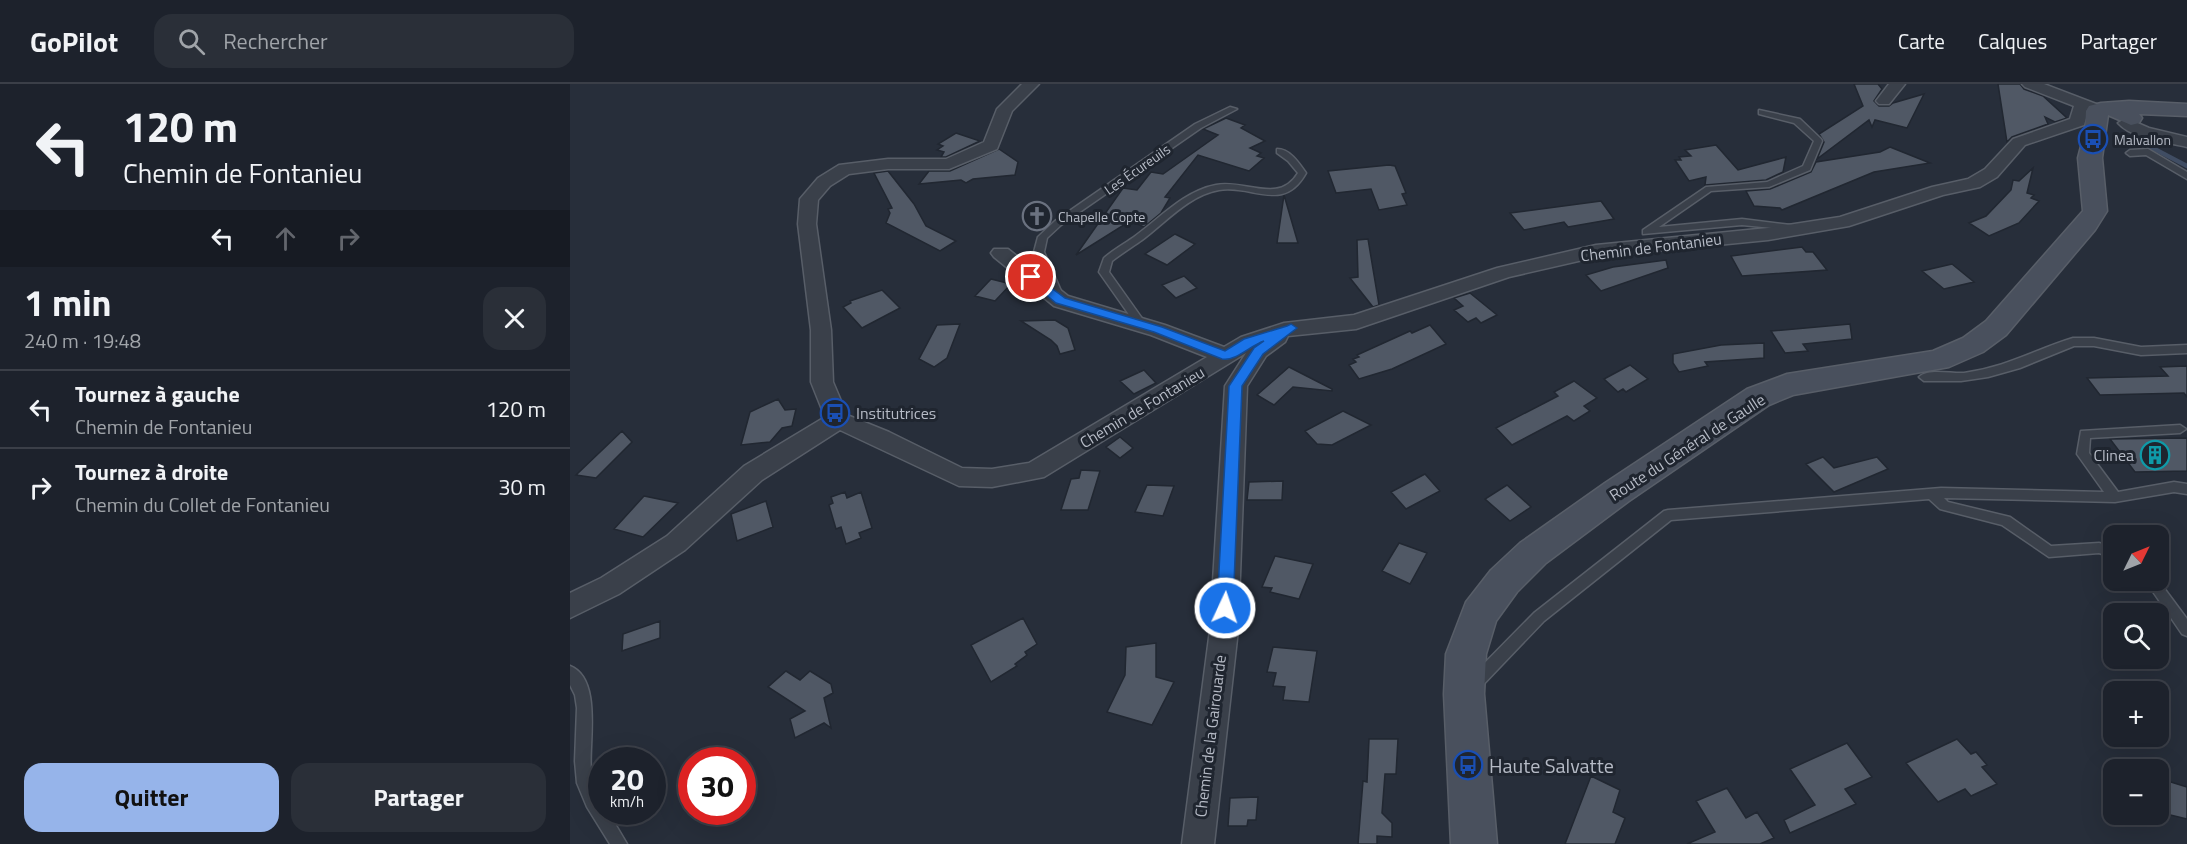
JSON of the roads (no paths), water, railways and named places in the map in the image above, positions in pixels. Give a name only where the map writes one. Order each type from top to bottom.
[{"type":"street","points":[[570,606],[610,586],[676,543],[753,473],[838,420],[822,382],[821,330],[807,224],[809,198],[824,182],[845,169],[888,164],[950,164],[991,145],[1005,109],[1031,84]]},
{"type":"street","points":[[1884,101],[1897,84]]},
{"type":"street","points":[[2030,84],[2113,116],[2143,131],[2187,142]]},
{"type":"street","name":"Chemin de Fontanieu","points":[[838,420],[959,477],[992,478],[1035,471],[1248,342],[1291,328],[1356,322],[1504,272],[1596,251],[1843,222],[1938,191],[1974,183],[1991,173],[2019,142],[2078,122],[2080,109],[2113,116]]},
{"type":"street","points":[[2113,116],[2187,110]]},
{"type":"street","name":"Route du Général de Gaulle","points":[[1474,844],[1464,694],[1466,654],[1479,614],[1504,581],[1533,553],[1617,492],[1758,396],[1787,385],[1938,360],[1973,345],[1996,328],[2086,225],[2095,211],[2090,158],[2113,116]]},
{"type":"street","points":[[1001,253],[1060,301],[1141,324],[1226,356]]},
{"type":"street","name":"Chemin de la Gairouarde","points":[[1198,844],[1224,630],[1236,386],[1258,351],[1291,328]]},
{"type":"lane","name":"Les Écureuils","points":[[1060,301],[1039,252],[1043,237],[1058,223],[1198,126],[1233,109]]},
{"type":"lane","points":[[1762,112],[1797,121],[1818,141],[1807,168],[1769,184],[1710,189],[1646,232],[1742,222],[1797,229]]},
{"type":"lane","points":[[1141,324],[1104,272],[1107,260],[1178,207],[1206,191],[1226,186],[1268,193],[1292,187],[1300,179],[1302,173],[1291,159],[1280,151]]},
{"type":"lane","points":[[2130,153],[2148,152],[2187,176]]},
{"type":"lane","points":[[1924,377],[1960,377],[1988,373],[2016,365],[2073,342],[2094,342],[2141,351],[2187,349]]},
{"type":"lane","points":[[2115,497],[2083,454],[2085,434],[2180,429]]},
{"type":"lane","points":[[1464,694],[1539,617],[1668,515],[1932,494],[2115,497],[2174,487],[2187,489]]},
{"type":"lane","points":[[1932,494],[1944,506],[2006,521],[2049,552],[2103,549]]},
{"type":"lane","points":[[2159,591],[2187,630]]},
{"type":"lane","points":[[570,672],[579,688],[584,712],[583,772],[589,795],[619,844]]},
{"type":"waterway","points":[[2134,134],[2143,143],[2187,166]]},
{"type":"place","name":"Malvallon","points":[[2093,139]]},
{"type":"place","name":"Chapelle Copte","points":[[1037,216]]},
{"type":"place","name":"Institutrices","points":[[835,413]]},
{"type":"place","name":"Clinea","points":[[2155,455]]},
{"type":"place","name":"Haute Salvatte","points":[[1468,765]]}]
